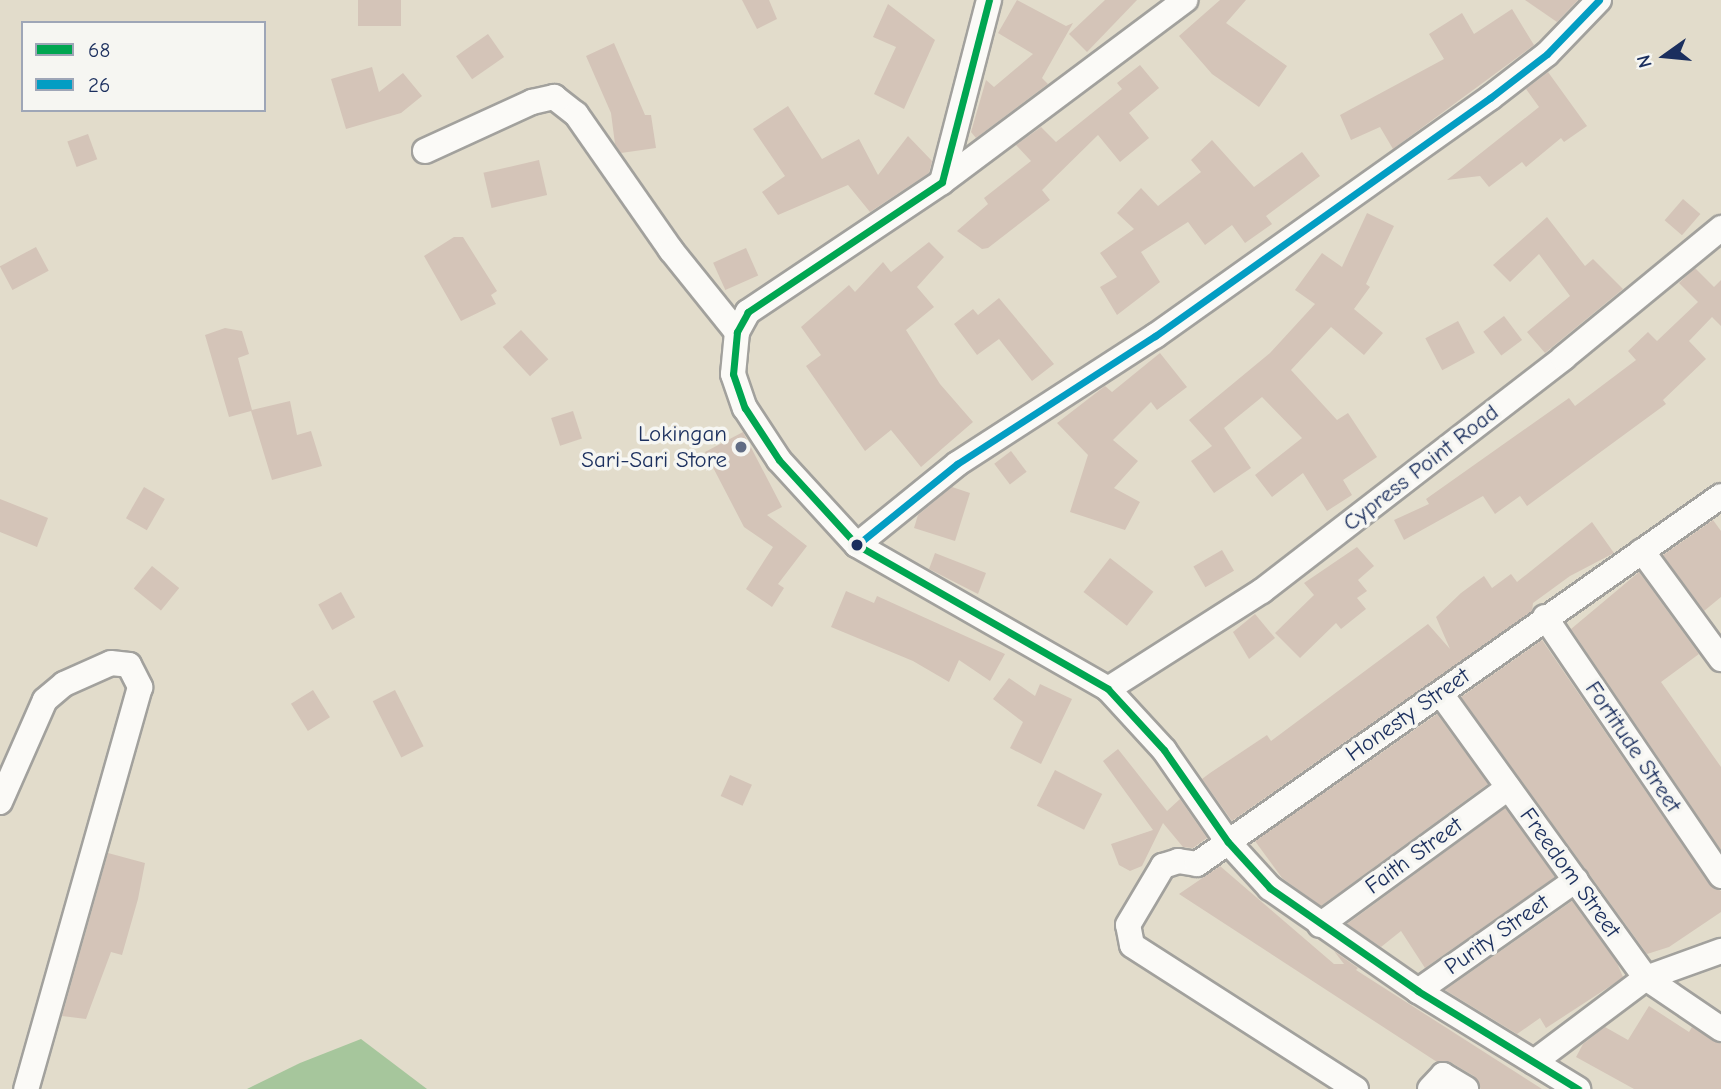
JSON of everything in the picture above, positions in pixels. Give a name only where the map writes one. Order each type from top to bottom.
[{"type":"street","points":[[942,182],[989,0]]},
{"type":"street","points":[[1185,0],[942,182],[748,312],[737,332],[733,374],[745,408],[779,460],[857,545],[1108,689],[1164,750],[1246,864],[1320,925],[1419,991],[1578,1089]]},
{"type":"street","points":[[857,545],[957,464],[1155,336],[1490,98],[1547,54],[1599,0]]},
{"type":"street","points":[[425,151],[532,102],[554,97],[576,114],[671,250],[737,332]]},
{"type":"street","name":"Cypress Point Road","points":[[1108,689],[1262,591],[1563,358],[1721,228]]},
{"type":"street","name":"Honesty Street","points":[[1356,1089],[1132,945],[1128,925],[1163,866],[1178,861],[1197,864],[1441,694],[1545,617],[1721,496]]},
{"type":"street","points":[[1642,551],[1721,659]]},
{"type":"street","name":"Fortitude Street","points":[[1545,617],[1721,876]]},
{"type":"street","points":[[0,802],[45,700],[64,684],[111,663],[129,665],[140,687],[26,1089]]},
{"type":"street","name":"Freedom Street","points":[[1441,694],[1646,978],[1721,1029]]},
{"type":"street","name":"Faith Street","points":[[1320,925],[1508,788]]},
{"type":"street","name":"Purity Street","points":[[1419,991],[1576,880]]},
{"type":"street","points":[[1534,1062],[1646,978],[1721,951]]},
{"type":"street","points":[[1430,1089],[1443,1074],[1466,1089]]},
{"type":"green space","points":[[361,1039],[427,1089],[247,1089],[300,1063]]},
{"type":"building","points":[[358,0],[401,0],[401,26],[358,26]]},
{"type":"building","points":[[742,0],[769,0],[777,19],[757,29]]},
{"type":"building","points":[[1017,0],[1066,26],[1073,23],[1042,78],[1048,84],[976,138],[971,132],[986,80],[994,87],[1033,54],[998,33]]},
{"type":"building","points":[[1105,0],[1137,0],[1087,52],[1069,34]]},
{"type":"building","points":[[1220,0],[1246,0],[1226,23],[1287,66],[1259,107],[1212,74],[1179,36]]},
{"type":"building","points":[[1525,0],[1578,0],[1557,22]]},
{"type":"building","points":[[888,4],[935,40],[904,109],[874,94],[896,47],[873,37]]},
{"type":"building","points":[[1512,9],[1534,45],[1393,149],[1380,127],[1351,140],[1340,115],[1444,59],[1429,34],[1462,13],[1474,34]]},
{"type":"building","points":[[488,34],[504,57],[472,79],[456,56]]},
{"type":"building","points":[[614,43],[645,115],[651,115],[656,148],[621,153],[615,144],[611,113],[586,56]]},
{"type":"building","points":[[1140,65],[1159,88],[1129,113],[1149,138],[1120,162],[1098,135],[1042,190],[1050,200],[988,248],[982,249],[957,231],[988,204],[984,198],[1031,161],[1016,145],[1041,127],[1056,142],[1122,89],[1117,83]]},
{"type":"building","points":[[372,67],[379,92],[403,73],[422,96],[401,113],[346,129],[331,79]]},
{"type":"building","points":[[1548,72],[1587,126],[1564,142],[1561,138],[1526,167],[1522,162],[1489,187],[1480,176],[1447,180],[1539,107],[1526,89]]},
{"type":"building","points":[[788,106],[822,159],[859,139],[878,175],[908,136],[932,161],[929,173],[870,212],[848,185],[778,215],[762,192],[785,176],[753,129]]},
{"type":"building","points":[[88,134],[97,159],[77,167],[67,142]]},
{"type":"building","points":[[1212,140],[1254,187],[1302,152],[1320,176],[1266,216],[1272,224],[1245,243],[1232,225],[1205,245],[1188,222],[1141,252],[1160,282],[1117,315],[1100,287],[1117,277],[1100,253],[1134,229],[1117,213],[1141,188],[1158,206],[1201,172],[1191,160]]},
{"type":"building","points":[[539,160],[547,195],[492,208],[483,173]]},
{"type":"building","points":[[1683,199],[1700,214],[1682,235],[1665,220]]},
{"type":"building","points":[[1367,213],[1394,226],[1366,284],[1370,287],[1354,309],[1383,333],[1364,355],[1331,327],[1291,370],[1337,420],[1348,413],[1377,457],[1343,480],[1352,495],[1327,511],[1303,473],[1272,497],[1255,475],[1302,438],[1262,397],[1224,428],[1251,468],[1214,493],[1191,461],[1212,446],[1189,420],[1270,353],[1315,304],[1295,290],[1322,253],[1342,267]]},
{"type":"building","points":[[1547,217],[1585,266],[1593,259],[1623,289],[1545,353],[1527,332],[1570,296],[1539,254],[1510,282],[1493,265]]},
{"type":"building","points":[[454,237],[463,237],[497,291],[491,295],[496,304],[461,321],[424,256]]},
{"type":"building","points":[[929,242],[944,257],[917,287],[934,307],[906,330],[940,384],[973,422],[921,467],[891,430],[865,451],[806,366],[821,355],[801,327],[849,285],[855,292],[883,262],[891,272]]},
{"type":"building","points":[[36,247],[49,271],[12,290],[0,266]]},
{"type":"building","points":[[746,248],[758,275],[725,290],[713,263]]},
{"type":"building","points":[[1695,268],[1714,287],[1721,280],[1721,326],[1712,317],[1689,341],[1706,359],[1663,400],[1666,404],[1527,506],[1520,496],[1495,514],[1483,496],[1404,540],[1394,520],[1429,504],[1426,499],[1569,398],[1575,406],[1636,360],[1628,351],[1648,332],[1657,341],[1698,302],[1679,283]]},
{"type":"building","points":[[999,298],[1054,364],[1032,381],[999,339],[977,355],[954,324],[973,309],[978,315]]},
{"type":"building","points":[[1504,316],[1522,340],[1501,356],[1483,332]]},
{"type":"building","points":[[1458,321],[1475,353],[1442,370],[1425,338]]},
{"type":"building","points":[[225,328],[242,331],[249,354],[238,358],[252,410],[290,401],[297,435],[311,431],[322,466],[272,480],[251,411],[229,417],[205,335]]},
{"type":"building","points":[[521,330],[548,359],[530,376],[503,347]]},
{"type":"building","points":[[1160,353],[1187,387],[1157,410],[1151,402],[1113,440],[1138,461],[1114,488],[1140,502],[1125,530],[1070,512],[1088,455],[1057,423],[1105,386],[1112,392]]},
{"type":"building","points":[[573,411],[582,439],[560,446],[551,418]]},
{"type":"building","points":[[743,432],[782,507],[767,515],[807,546],[778,584],[784,588],[772,607],[746,589],[773,547],[744,527],[705,452]]},
{"type":"building","points":[[1011,451],[1027,472],[1010,484],[994,464]]},
{"type":"building","points":[[144,487],[165,499],[147,530],[126,518]]},
{"type":"building","points":[[952,487],[970,493],[955,541],[914,528],[918,515]]},
{"type":"building","points":[[0,499],[48,518],[37,547],[0,532]]},
{"type":"building","points":[[1713,520],[1721,531],[1721,597],[1704,611],[1663,555]]},
{"type":"building","points":[[1592,522],[1614,553],[1570,576],[1533,603],[1532,611],[1232,821],[1202,779],[1267,735],[1271,741],[1428,624],[1450,649],[1436,617],[1461,593],[1484,576],[1492,588],[1511,574],[1517,582]]},
{"type":"building","points":[[1357,547],[1374,566],[1358,580],[1367,591],[1357,598],[1366,609],[1341,629],[1336,623],[1300,658],[1275,633],[1314,595],[1304,583]]},
{"type":"building","points":[[1222,550],[1234,571],[1205,587],[1193,566]]},
{"type":"building","points":[[935,553],[986,573],[978,594],[929,569]]},
{"type":"building","points":[[1110,558],[1153,592],[1127,626],[1084,592]]},
{"type":"building","points":[[152,566],[179,588],[161,611],[134,589]]},
{"type":"building","points":[[1639,572],[1699,654],[1661,682],[1721,767],[1721,850],[1571,629]]},
{"type":"building","points":[[846,591],[874,603],[877,596],[1005,654],[990,681],[959,660],[949,682],[913,661],[831,627]]},
{"type":"building","points":[[341,592],[355,617],[332,630],[318,605]]},
{"type":"building","points":[[1255,614],[1275,638],[1249,659],[1233,632]]},
{"type":"building","points":[[1542,640],[1709,884],[1721,891],[1721,912],[1669,947],[1647,954],[1461,697]]},
{"type":"building","points":[[1009,678],[1035,696],[1040,684],[1072,699],[1041,764],[1010,748],[1023,722],[993,699]]},
{"type":"building","points":[[313,690],[330,717],[308,731],[291,704]]},
{"type":"building","points":[[395,690],[424,746],[401,757],[373,701]]},
{"type":"building","points":[[1437,714],[1488,784],[1321,906],[1282,878],[1255,841]]},
{"type":"building","points":[[1118,749],[1167,811],[1180,799],[1207,838],[1193,848],[1183,847],[1163,823],[1142,866],[1130,871],[1119,865],[1111,844],[1153,830],[1103,761]]},
{"type":"building","points":[[1055,770],[1102,794],[1084,830],[1037,806]]},
{"type":"building","points":[[730,775],[752,785],[743,806],[721,796]]},
{"type":"building","points":[[1505,808],[1555,877],[1425,968],[1401,931],[1381,947],[1347,924]]},
{"type":"building","points":[[108,853],[145,863],[138,899],[122,955],[111,952],[86,1019],[62,1016]]},
{"type":"building","points":[[1220,866],[1334,964],[1344,964],[1334,951],[1358,968],[1356,970],[1542,1089],[1481,1089],[1474,1076],[1450,1062],[1437,1062],[1179,894]]},
{"type":"building","points":[[1572,901],[1617,963],[1623,977],[1615,983],[1546,1028],[1540,1018],[1517,1034],[1445,990]]},
{"type":"building","points":[[1649,1006],[1689,1032],[1692,1027],[1721,1044],[1721,1089],[1634,1089],[1576,1057],[1583,1044],[1605,1027],[1628,1040]]},
{"type":"transit line","name":"68","points":[[989,0],[942,182],[748,312],[737,332],[733,374],[745,408],[779,460],[857,545],[1108,689],[1164,750],[1228,842],[1270,888],[1418,991],[1578,1089]]},
{"type":"transit line","name":"26","points":[[857,545],[957,464],[1155,336],[1490,98],[1547,54],[1599,0]]},
{"type":"place","name":"Lokingan Sari-Sari Store","points":[[741,447]]}]
